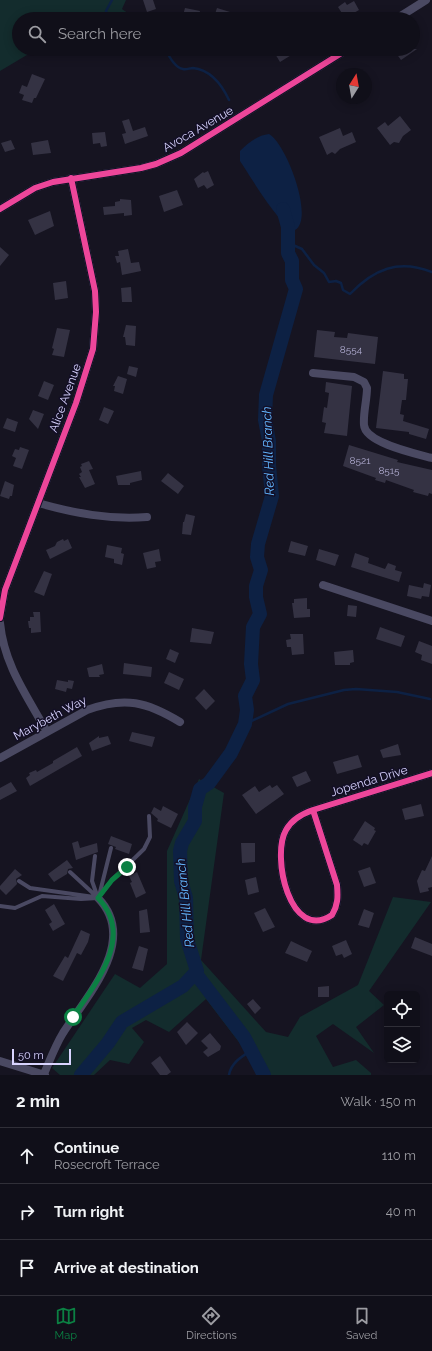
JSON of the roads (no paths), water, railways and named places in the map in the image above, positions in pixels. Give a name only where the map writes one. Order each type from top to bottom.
[{"type":"street","points":[[407,12],[426,0]]},
{"type":"street","name":"Avoca Avenue","points":[[0,209],[35,188],[71,178],[141,168],[156,164],[182,153],[337,56]]},
{"type":"street","name":"Alice Avenue","points":[[0,618],[5,590],[87,371],[95,332],[96,312],[93,277],[71,178]]},
{"type":"street","points":[[316,376],[354,377],[360,379],[367,388],[364,425],[368,435],[376,440],[432,458]]},
{"type":"street","points":[[38,503],[94,516],[128,518],[147,517]]},
{"type":"street","points":[[323,584],[432,621]]},
{"type":"street","points":[[0,623],[8,663],[47,732]]},
{"type":"street","name":"Marybeth Way","points":[[0,758],[87,710],[115,702],[144,704],[159,710],[180,722]]},
{"type":"street","name":"Jopenda Drive","points":[[313,810],[337,885],[338,895],[338,902],[332,915],[318,921],[302,917],[296,911],[291,901],[281,861],[282,840],[286,830],[301,815],[313,810],[432,773]]},
{"type":"street","points":[[0,1061],[45,1075],[62,1034],[107,963],[112,946],[112,917],[106,905],[98,898]]},
{"type":"lane","points":[[0,906],[16,908],[42,896],[80,899],[98,898],[112,880],[144,849],[150,837],[149,816]]},
{"type":"lane","points":[[98,898],[111,848]]},
{"type":"lane","points":[[95,856],[92,880],[98,898]]},
{"type":"lane","points":[[70,872],[98,898]]},
{"type":"lane","points":[[20,881],[30,888],[98,898]]},
{"type":"water","points":[[269,134],[276,140],[283,151],[296,181],[302,212],[300,223],[295,230],[282,221],[274,211],[240,161],[240,151],[243,148],[257,138]]},
{"type":"waterway","name":"Red Hill Branch","points":[[106,12],[112,0]]},
{"type":"waterway","name":"Red Hill Branch","points":[[169,56],[172,61],[180,68],[199,69],[210,75],[223,89],[229,100]]},
{"type":"waterway","name":"Red Hill Branch","points":[[81,1075],[108,1043],[122,1022],[183,986],[197,971],[187,939],[186,898],[181,881],[180,851],[182,843],[195,821],[195,807],[200,789],[209,783],[231,753],[245,724],[247,710],[245,696],[253,680],[251,664],[253,627],[260,614],[256,597],[256,586],[261,570],[257,557],[258,544],[272,496],[269,465],[269,441],[265,420],[266,395],[296,289],[292,280],[292,261],[288,253],[288,227],[283,209]]},
{"type":"waterway","points":[[287,239],[293,245],[302,249],[314,265],[324,273],[329,282],[336,281],[341,283],[343,290],[350,294],[368,278],[387,269],[408,266],[432,272]]},
{"type":"waterway","points":[[245,724],[288,704],[344,690],[356,689],[397,692],[430,699]]},
{"type":"waterway","points":[[196,974],[244,1037],[264,1075]]},
{"type":"waterway","points":[[229,1075],[234,1064],[252,1050]]}]
